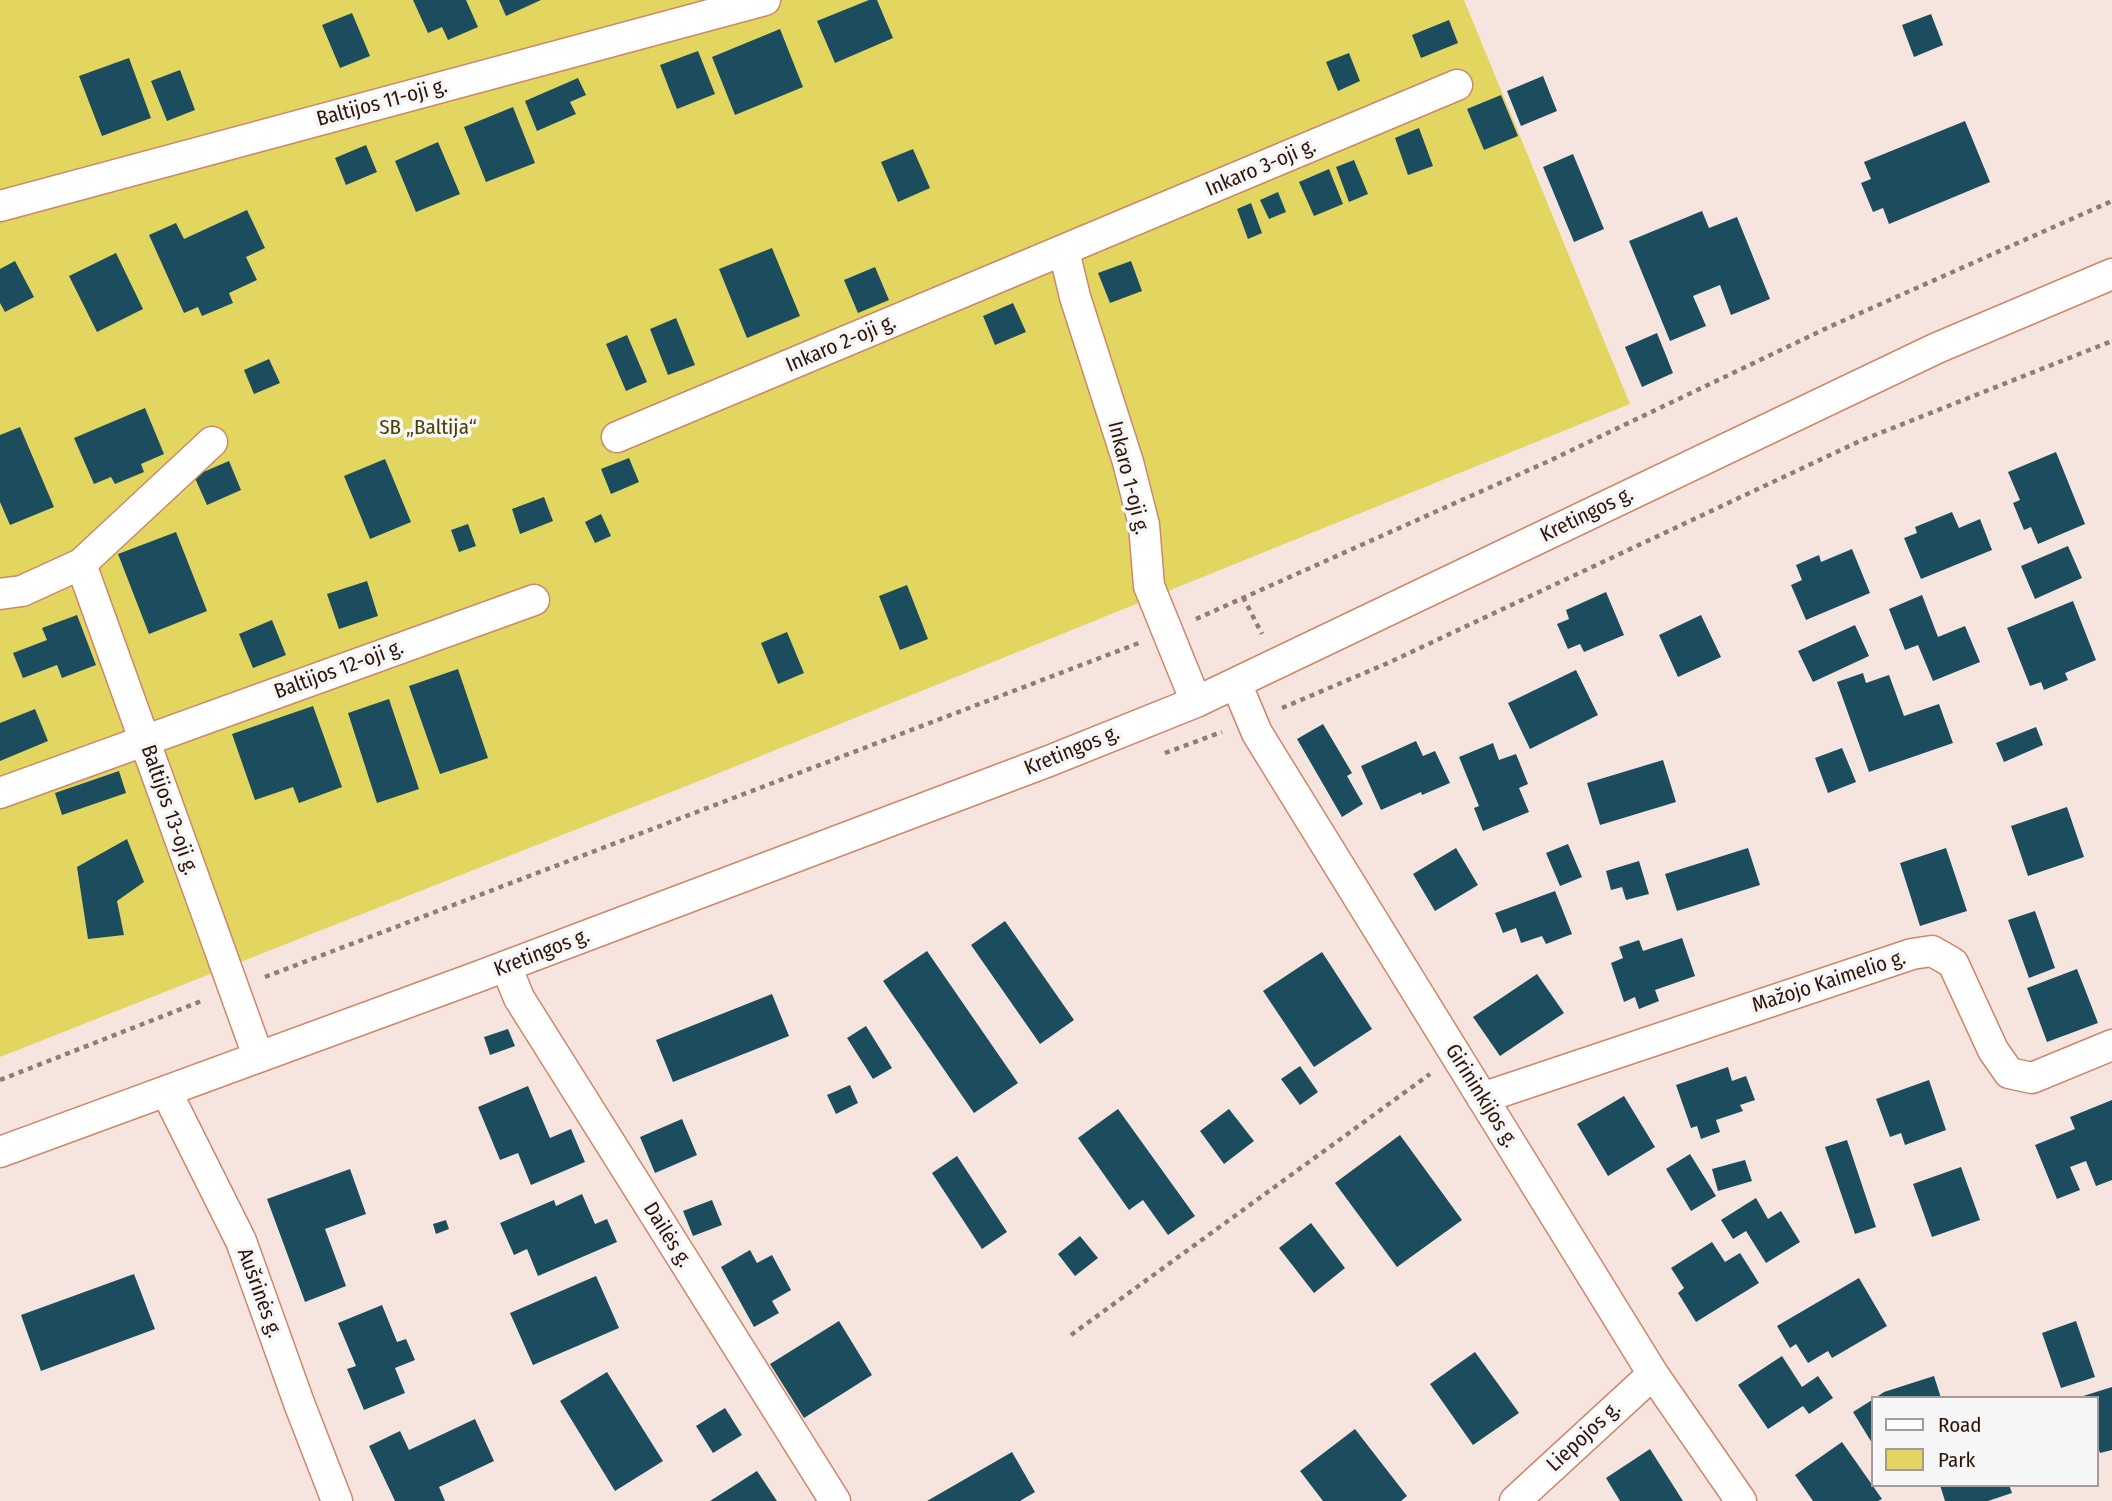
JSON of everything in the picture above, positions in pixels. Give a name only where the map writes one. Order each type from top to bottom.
[{"type":"street","name":"Baltijos 11-oji g.","points":[[0,206],[765,0]]},
{"type":"street","name":"Inkaro 3-oji g.","points":[[1064,251],[1457,85]]},
{"type":"street","name":"Inkaro 2-oji g.","points":[[617,437],[1064,251]]},
{"type":"street","name":"Inkaro 1-oji g.","points":[[1064,251],[1075,297],[1128,462],[1143,525],[1149,586],[1196,702]]},
{"type":"street","name":"Kretingos g.","points":[[0,1152],[506,966],[1049,761],[1196,702],[1937,348],[2112,274]]},
{"type":"street","points":[[0,593],[22,591],[81,564],[212,442]]},
{"type":"street","name":"Baltijos 13-oji g.","points":[[81,564],[258,1056]]},
{"type":"street","name":"Baltijos 12-oji g.","points":[[0,793],[534,600]]},
{"type":"street","name":"Girininkijos g.","points":[[1236,683],[1257,733],[1482,1098],[1653,1374],[1741,1501]]},
{"type":"street","name":"Mažojo Kaimelio g.","points":[[1482,1098],[1912,954],[1932,951],[1953,963],[1993,1050],[2010,1073],[2032,1078],[2112,1045]]},
{"type":"street","name":"Dailės g.","points":[[506,966],[519,998],[835,1501]]},
{"type":"street","name":"Aušrinės g.","points":[[166,1091],[241,1241],[337,1501]]},
{"type":"street","name":"Liepojos g.","points":[[1515,1501],[1653,1374]]},
{"type":"path","points":[[0,1080],[1167,632],[1549,461],[1829,327],[2112,201]]},
{"type":"path","points":[[1071,1335],[1456,1055]]},
{"type":"green space","name":"SB „Baltija“","points":[[0,0],[1464,0],[1630,404],[704,779],[0,1057]]},
{"type":"building","points":[[413,0],[466,0],[478,27],[448,40],[442,27],[428,33]]},
{"type":"building","points":[[499,0],[541,0],[506,16]]},
{"type":"building","points":[[869,0],[877,0],[893,38],[835,63],[817,21]]},
{"type":"building","points":[[352,13],[370,56],[340,68],[322,25]]},
{"type":"building","points":[[1931,14],[1943,45],[1914,57],[1902,25]]},
{"type":"building","points":[[1449,20],[1458,43],[1421,58],[1412,35]]},
{"type":"building","points":[[780,29],[803,87],[735,115],[712,57]]},
{"type":"building","points":[[698,51],[715,94],[677,109],[660,65]]},
{"type":"building","points":[[1349,53],[1360,81],[1338,91],[1326,62]]},
{"type":"building","points":[[129,58],[151,118],[102,136],[79,76]]},
{"type":"building","points":[[180,70],[195,110],[167,121],[151,81]]},
{"type":"building","points":[[1543,76],[1557,111],[1521,126],[1507,91]]},
{"type":"building","points":[[578,78],[586,95],[570,102],[576,114],[537,131],[525,101]]},
{"type":"building","points":[[1501,95],[1518,136],[1484,150],[1467,109]]},
{"type":"building","points":[[513,107],[535,163],[486,182],[464,127]]},
{"type":"building","points":[[1965,121],[1990,182],[1889,224],[1883,208],[1873,212],[1861,183],[1871,179],[1864,162]]},
{"type":"building","points":[[1419,128],[1433,166],[1408,175],[1395,138]]},
{"type":"building","points":[[438,142],[460,194],[416,212],[395,161]]},
{"type":"building","points":[[366,145],[377,172],[346,185],[335,158]]},
{"type":"building","points":[[913,149],[930,188],[898,202],[881,162]]},
{"type":"building","points":[[1573,154],[1604,229],[1574,242],[1543,167]]},
{"type":"building","points":[[1354,160],[1368,194],[1349,202],[1336,167]]},
{"type":"building","points":[[1329,169],[1343,204],[1314,216],[1299,182]]},
{"type":"building","points":[[1278,192],[1286,212],[1269,219],[1260,200]]},
{"type":"building","points":[[1251,203],[1262,233],[1248,239],[1237,209]]},
{"type":"building","points":[[247,210],[265,248],[246,257],[257,280],[229,293],[233,303],[202,316],[198,307],[184,313],[149,235],[176,223],[184,239]]},
{"type":"building","points":[[1702,211],[1709,228],[1737,217],[1770,299],[1731,315],[1720,285],[1693,296],[1706,326],[1670,341],[1629,241]]},
{"type":"building","points":[[772,248],[800,316],[747,338],[719,269]]},
{"type":"building","points":[[116,253],[143,309],[97,332],[69,276]]},
{"type":"building","points":[[15,261],[34,297],[5,312],[0,303],[0,269]]},
{"type":"building","points":[[1131,261],[1142,291],[1110,303],[1098,273]]},
{"type":"building","points":[[875,267],[889,300],[858,313],[844,280]]},
{"type":"building","points":[[1013,303],[1026,332],[995,345],[983,316]]},
{"type":"building","points":[[676,318],[695,365],[668,375],[650,329]]},
{"type":"building","points":[[1657,333],[1673,373],[1642,387],[1625,347]]},
{"type":"building","points":[[627,335],[647,382],[626,391],[606,344]]},
{"type":"building","points":[[269,359],[280,383],[254,394],[244,370]]},
{"type":"building","points":[[145,408],[164,454],[141,464],[144,472],[115,484],[111,477],[94,484],[74,438]]},
{"type":"building","points":[[20,427],[54,507],[10,525],[0,502],[0,435]]},
{"type":"building","points":[[2056,452],[2085,524],[2038,544],[2031,527],[2024,530],[2013,503],[2020,500],[2008,472]]},
{"type":"building","points":[[629,458],[639,482],[611,494],[601,469]]},
{"type":"building","points":[[385,459],[411,522],[370,539],[344,476]]},
{"type":"building","points":[[229,461],[241,490],[207,505],[194,476]]},
{"type":"building","points":[[544,497],[553,521],[520,534],[512,509]]},
{"type":"building","points":[[1952,512],[1959,528],[1980,519],[1992,550],[1921,579],[1904,538],[1917,533],[1915,527]]},
{"type":"building","points":[[601,514],[611,536],[595,543],[585,522]]},
{"type":"building","points":[[468,524],[476,546],[459,552],[451,530]]},
{"type":"building","points":[[176,532],[207,611],[149,634],[118,554]]},
{"type":"building","points":[[2068,546],[2082,578],[2035,599],[2021,566]]},
{"type":"building","points":[[1852,549],[1870,593],[1806,620],[1791,585],[1802,580],[1796,565],[1819,555],[1821,562]]},
{"type":"building","points":[[367,581],[378,616],[339,629],[327,594]]},
{"type":"building","points":[[907,585],[928,639],[900,650],[879,596]]},
{"type":"building","points":[[1606,592],[1624,635],[1584,652],[1580,644],[1568,649],[1557,624],[1569,619],[1566,610]]},
{"type":"building","points":[[1922,595],[1938,637],[1965,626],[1980,662],[1933,681],[1918,645],[1905,650],[1889,609]]},
{"type":"building","points":[[2073,601],[2096,660],[2065,673],[2068,680],[2044,690],[2041,682],[2030,686],[2007,628]]},
{"type":"building","points":[[77,615],[96,665],[62,678],[57,665],[23,678],[13,653],[47,640],[42,628]]},
{"type":"building","points":[[1701,615],[1721,657],[1678,677],[1659,635]]},
{"type":"building","points":[[272,620],[286,655],[253,668],[239,634]]},
{"type":"building","points":[[1855,625],[1869,656],[1813,682],[1798,651]]},
{"type":"building","points":[[787,632],[804,673],[778,684],[761,643]]},
{"type":"building","points":[[458,669],[488,758],[440,774],[409,686]]},
{"type":"building","points":[[1576,670],[1598,715],[1530,749],[1508,703]]},
{"type":"building","points":[[1863,673],[1866,683],[1889,675],[1904,716],[1939,704],[1953,743],[1869,772],[1837,682]]},
{"type":"building","points":[[389,699],[419,789],[377,803],[348,713]]},
{"type":"building","points":[[313,706],[342,787],[299,803],[293,787],[255,800],[232,734]]},
{"type":"building","points":[[35,709],[48,741],[0,761],[0,723]]},
{"type":"building","points":[[1323,724],[1352,773],[1347,776],[1363,804],[1342,817],[1297,739]]},
{"type":"building","points":[[2036,727],[2043,745],[2004,762],[1996,743]]},
{"type":"building","points":[[1416,741],[1423,756],[1435,751],[1450,783],[1422,795],[1421,792],[1381,810],[1361,766]]},
{"type":"building","points":[[1493,743],[1499,760],[1516,754],[1528,784],[1519,788],[1529,812],[1483,831],[1474,808],[1479,806],[1459,757]]},
{"type":"building","points":[[1842,748],[1856,782],[1828,793],[1815,758]]},
{"type":"building","points":[[1663,760],[1676,802],[1600,825],[1587,783]]},
{"type":"building","points":[[119,771],[126,793],[62,815],[55,793]]},
{"type":"building","points":[[2067,807],[2084,857],[2028,876],[2011,826]]},
{"type":"building","points":[[127,839],[144,882],[117,901],[124,935],[88,939],[77,867]]},
{"type":"building","points":[[1568,844],[1582,877],[1560,886],[1546,853]]},
{"type":"building","points":[[1456,848],[1478,885],[1435,911],[1413,874]]},
{"type":"building","points":[[1748,848],[1760,885],[1677,911],[1665,874]]},
{"type":"building","points":[[1946,848],[1967,911],[1920,926],[1900,863]]},
{"type":"building","points":[[1639,861],[1649,894],[1626,900],[1622,887],[1611,890],[1606,871]]},
{"type":"building","points":[[1555,891],[1572,934],[1546,944],[1542,936],[1521,943],[1516,928],[1503,933],[1495,913]]},
{"type":"building","points":[[2035,911],[2055,968],[2029,978],[2008,920]]},
{"type":"building","points":[[1005,921],[1074,1020],[1040,1044],[971,945]]},
{"type":"building","points":[[1682,938],[1695,976],[1655,990],[1659,1001],[1639,1009],[1635,997],[1624,1002],[1611,963],[1623,958],[1619,947],[1639,940],[1643,951]]},
{"type":"building","points":[[927,951],[1018,1083],[974,1113],[883,981]]},
{"type":"building","points":[[1322,952],[1372,1029],[1314,1067],[1263,991]]},
{"type":"building","points":[[2077,969],[2098,1023],[2047,1042],[2027,988]]},
{"type":"building","points":[[1537,974],[1564,1013],[1500,1056],[1473,1017]]},
{"type":"building","points":[[772,994],[789,1036],[673,1082],[656,1040]]},
{"type":"building","points":[[866,1026],[892,1068],[873,1079],[847,1038]]},
{"type":"building","points":[[508,1029],[515,1046],[490,1055],[484,1037]]},
{"type":"building","points":[[1300,1066],[1318,1092],[1300,1105],[1281,1079]]},
{"type":"building","points":[[1728,1067],[1732,1081],[1746,1076],[1755,1100],[1740,1105],[1743,1111],[1716,1120],[1720,1132],[1701,1139],[1697,1126],[1691,1128],[1676,1085]]},
{"type":"building","points":[[1929,1080],[1946,1130],[1905,1145],[1901,1133],[1890,1137],[1876,1099]]},
{"type":"building","points":[[850,1085],[858,1103],[836,1114],[827,1095]]},
{"type":"building","points":[[528,1086],[550,1138],[571,1129],[585,1162],[531,1185],[518,1153],[500,1160],[478,1107]]},
{"type":"building","points":[[1624,1096],[1655,1147],[1608,1176],[1577,1124]]},
{"type":"building","points":[[2112,1100],[2112,1180],[2096,1186],[2086,1161],[2070,1167],[2080,1190],[2057,1199],[2035,1145],[2075,1129],[2070,1117]]},
{"type":"building","points":[[1118,1109],[1195,1216],[1168,1235],[1143,1200],[1129,1210],[1078,1138]]},
{"type":"building","points":[[1229,1109],[1254,1141],[1224,1164],[1200,1131]]},
{"type":"building","points":[[682,1119],[697,1155],[655,1173],[640,1137]]},
{"type":"building","points":[[1400,1135],[1462,1220],[1397,1267],[1335,1183]]},
{"type":"building","points":[[1847,1140],[1876,1227],[1855,1234],[1825,1147]]},
{"type":"building","points":[[1690,1154],[1716,1196],[1691,1211],[1666,1169]]},
{"type":"building","points":[[957,1156],[1007,1232],[982,1249],[932,1173]]},
{"type":"building","points":[[1745,1160],[1752,1181],[1718,1191],[1712,1169]]},
{"type":"building","points":[[1961,1167],[1980,1220],[1932,1237],[1913,1184]]},
{"type":"building","points":[[350,1169],[366,1214],[325,1229],[346,1286],[305,1302],[267,1199]]},
{"type":"building","points":[[582,1194],[595,1224],[607,1219],[617,1242],[538,1276],[527,1249],[514,1255],[500,1223],[554,1200],[556,1206]]},
{"type":"building","points":[[1756,1198],[1768,1219],[1781,1211],[1800,1242],[1766,1263],[1746,1231],[1733,1239],[1721,1220]]},
{"type":"building","points":[[712,1200],[722,1225],[693,1236],[683,1211]]},
{"type":"building","points":[[446,1220],[449,1229],[436,1234],[433,1224]]},
{"type":"building","points":[[1311,1223],[1345,1268],[1314,1293],[1279,1248]]},
{"type":"building","points":[[1080,1236],[1098,1258],[1075,1276],[1058,1254]]},
{"type":"building","points":[[1712,1242],[1725,1262],[1740,1253],[1759,1283],[1696,1322],[1678,1293],[1684,1288],[1671,1268]]},
{"type":"building","points":[[750,1250],[757,1263],[772,1255],[791,1290],[772,1301],[779,1313],[754,1327],[721,1267]]},
{"type":"building","points":[[134,1274],[155,1329],[41,1371],[21,1315]]},
{"type":"building","points":[[596,1276],[619,1328],[533,1365],[510,1313]]},
{"type":"building","points":[[1859,1278],[1887,1326],[1832,1358],[1828,1351],[1808,1363],[1796,1344],[1790,1348],[1777,1326]]},
{"type":"building","points":[[382,1305],[397,1342],[406,1339],[415,1360],[395,1368],[405,1393],[364,1410],[347,1369],[356,1366],[338,1323]]},
{"type":"building","points":[[839,1321],[872,1375],[804,1418],[770,1364]]},
{"type":"building","points":[[2076,1321],[2095,1377],[2061,1388],[2042,1333]]},
{"type":"building","points":[[1475,1352],[1519,1413],[1473,1445],[1430,1384]]},
{"type":"building","points":[[1782,1356],[1802,1387],[1818,1376],[1833,1398],[1809,1414],[1803,1406],[1768,1429],[1738,1385]]},
{"type":"building","points":[[607,1372],[663,1461],[615,1491],[560,1401]]},
{"type":"building","points":[[1934,1376],[1940,1396],[1878,1396]]},
{"type":"building","points":[[2112,1387],[2112,1450],[2100,1453],[2098,1447],[2098,1396],[2083,1396]]},
{"type":"building","points":[[1870,1401],[1870,1440],[1853,1412]]},
{"type":"building","points":[[725,1408],[742,1435],[713,1453],[696,1426]]},
{"type":"building","points":[[475,1419],[494,1461],[439,1487],[445,1501],[395,1501],[369,1446],[400,1431],[409,1450]]},
{"type":"building","points":[[1355,1429],[1407,1496],[1401,1501],[1323,1501],[1300,1471]]},
{"type":"building","points":[[1842,1442],[1870,1482],[1870,1487],[1874,1487],[1882,1499],[1813,1501],[1795,1475]]},
{"type":"building","points":[[1650,1449],[1683,1501],[1620,1501],[1606,1478]]},
{"type":"building","points":[[1012,1452],[1035,1492],[1020,1501],[927,1501]]},
{"type":"building","points":[[757,1471],[777,1501],[710,1501]]},
{"type":"building","points":[[1941,1487],[2010,1487],[2012,1493],[1988,1501],[1945,1501]]}]
